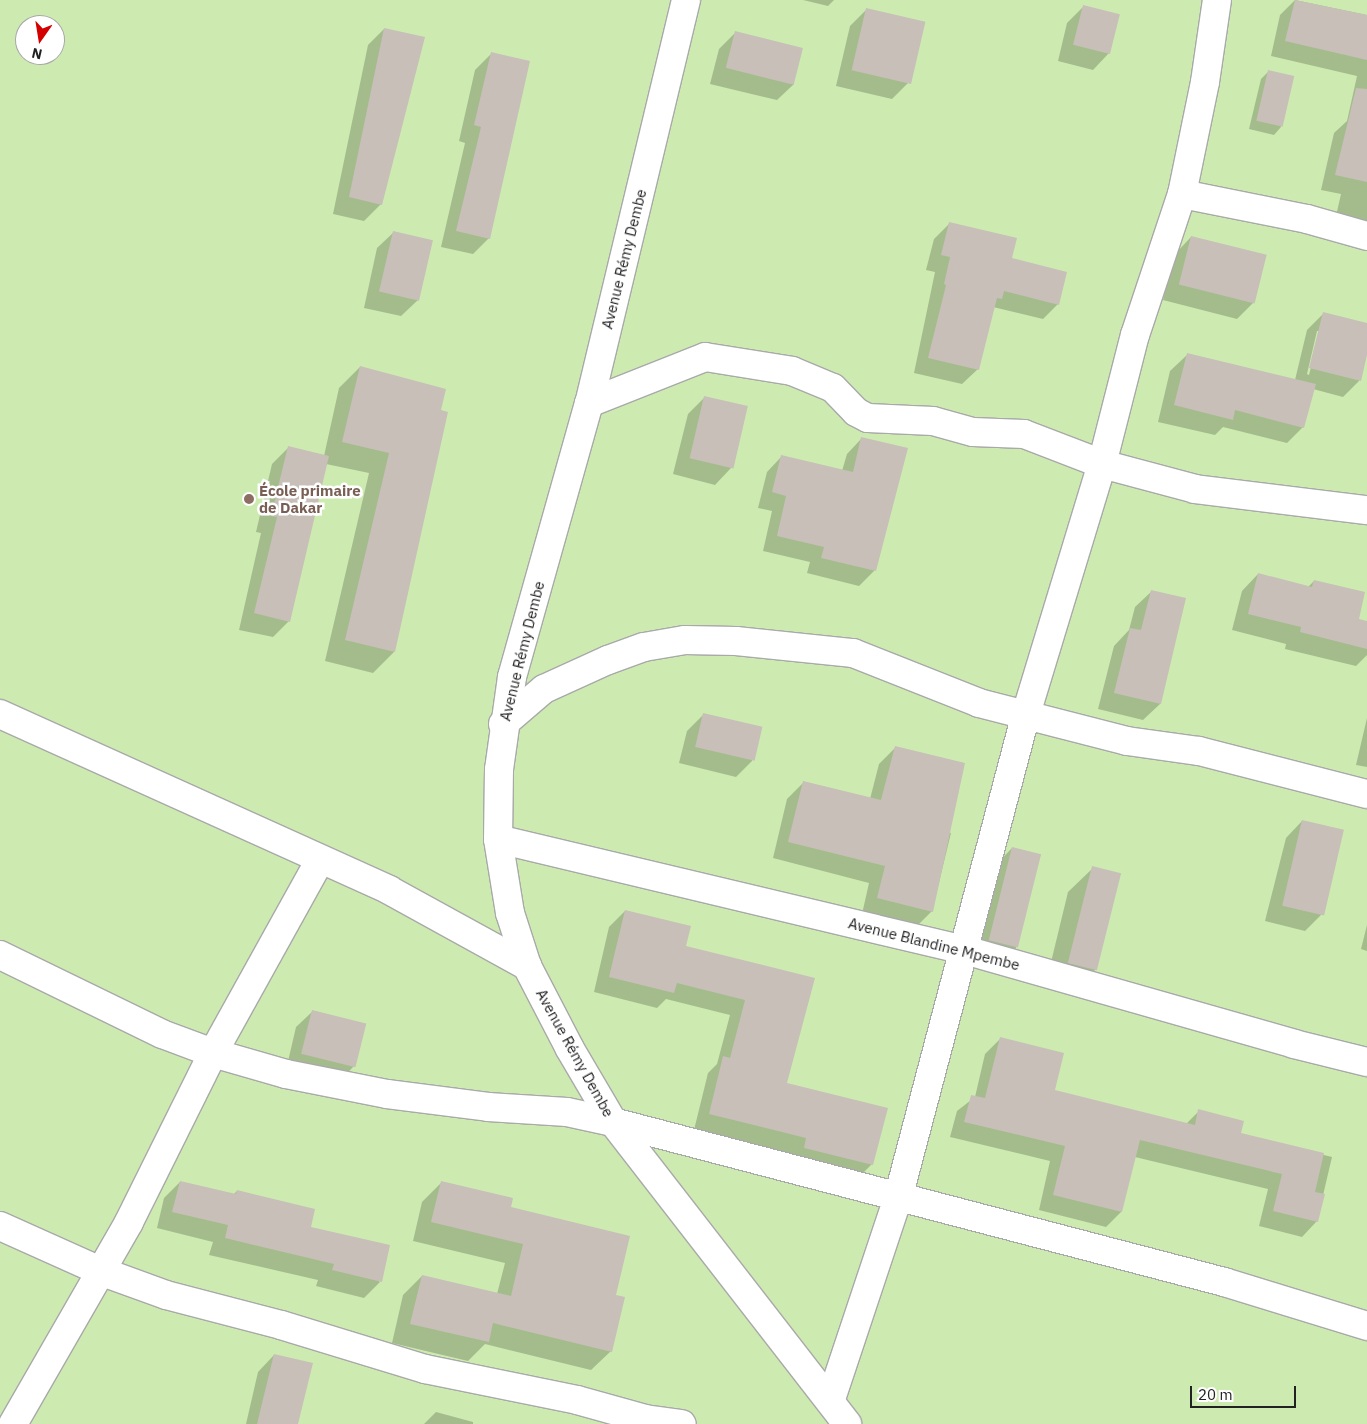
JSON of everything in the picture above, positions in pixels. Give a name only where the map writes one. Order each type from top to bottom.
[{"type":"street","name":"Avenue Rémy Dembe","points":[[686,0],[589,403],[512,678],[503,724],[498,839],[510,913],[528,966],[570,1050],[612,1122],[831,1399],[847,1424]]},
{"type":"street","points":[[831,1399],[898,1198],[1026,714],[1102,464],[1135,335],[1182,194],[1205,82],[1217,0]]},
{"type":"street","points":[[1182,194],[1306,219],[1367,236]]},
{"type":"street","points":[[589,403],[705,357],[792,371],[833,388],[856,412],[868,418],[932,421],[973,432],[1024,434],[1102,464],[1195,489],[1367,510]]},
{"type":"street","points":[[503,724],[544,689],[571,674],[644,648],[685,640],[746,641],[853,653],[979,703],[1127,741],[1199,751],[1367,794]]},
{"type":"street","points":[[0,714],[388,890],[528,966]]},
{"type":"street","name":"Avenue Blandine Mpembe","points":[[498,839],[965,950],[1294,1044],[1367,1062]]},
{"type":"street","points":[[13,1424],[129,1222],[213,1053],[320,860]]},
{"type":"street","points":[[0,955],[162,1034],[213,1053],[294,1076],[387,1094],[488,1107],[567,1112],[612,1122],[1224,1282],[1367,1326]]},
{"type":"street","points":[[0,1226],[100,1271],[166,1295],[282,1325],[425,1369],[577,1400],[646,1419],[682,1424]]},
{"type":"green space","points":[[0,0],[1367,0],[1367,1424],[0,1424]]},
{"type":"building","points":[[1295,0],[1367,15],[1367,60],[1285,41]]},
{"type":"building","points":[[1083,5],[1120,14],[1110,54],[1073,45]]},
{"type":"building","points":[[866,8],[925,22],[911,84],[852,70]]},
{"type":"building","points":[[384,28],[425,37],[382,205],[349,197]]},
{"type":"building","points":[[735,31],[803,48],[794,85],[726,68]]},
{"type":"building","points":[[491,52],[530,61],[490,239],[456,231],[481,127],[474,125]]},
{"type":"building","points":[[1268,70],[1294,76],[1283,127],[1256,121]]},
{"type":"building","points":[[1356,88],[1367,89],[1367,182],[1335,175]]},
{"type":"building","points":[[949,222],[1017,238],[1012,258],[1067,272],[1059,305],[1004,291],[1002,299],[997,298],[979,370],[928,358],[946,285],[944,284],[950,257],[941,255]]},
{"type":"building","points":[[393,231],[433,240],[419,301],[379,291]]},
{"type":"building","points":[[1191,236],[1267,255],[1255,303],[1179,285]]},
{"type":"building","points":[[1323,312],[1367,323],[1367,355],[1361,381],[1309,368]]},
{"type":"building","points":[[1187,353],[1316,384],[1304,428],[1235,410],[1233,420],[1174,405]]},
{"type":"building","points":[[360,366],[446,389],[441,410],[448,412],[395,652],[345,640],[389,453],[342,442]]},
{"type":"building","points":[[704,396],[748,406],[733,468],[690,458]]},
{"type":"building","points":[[861,437],[908,448],[876,571],[821,558],[824,547],[777,536],[786,496],[772,492],[781,455],[853,472]]},
{"type":"building","points":[[288,446],[329,456],[290,622],[254,613],[277,517],[271,516]]},
{"type":"building","points":[[1258,573],[1312,587],[1314,580],[1365,592],[1359,619],[1367,621],[1367,649],[1300,632],[1301,627],[1248,614]]},
{"type":"building","points":[[1151,590],[1186,598],[1161,704],[1114,693],[1130,628],[1141,630]]},
{"type":"building","points":[[703,713],[762,727],[755,761],[695,747]]},
{"type":"building","points":[[895,746],[965,763],[933,912],[877,898],[885,866],[788,842],[803,781],[881,800]]},
{"type":"building","points":[[1302,820],[1344,830],[1324,915],[1282,906]]},
{"type":"building","points":[[1012,847],[1041,854],[1018,947],[989,940]]},
{"type":"building","points":[[1092,866],[1121,873],[1097,970],[1068,963]]},
{"type":"building","points":[[625,910],[691,926],[686,946],[815,978],[787,1083],[888,1108],[873,1165],[804,1148],[806,1138],[709,1114],[723,1056],[730,1058],[745,1000],[677,983],[674,993],[609,977]]},
{"type":"building","points":[[312,1010],[366,1024],[355,1067],[301,1054]]},
{"type":"building","points":[[1000,1037],[1064,1053],[1055,1090],[1195,1125],[1198,1109],[1244,1121],[1241,1133],[1324,1153],[1315,1192],[1325,1194],[1318,1222],[1273,1211],[1282,1174],[1140,1140],[1122,1212],[1053,1195],[1065,1146],[964,1122],[971,1095],[985,1098]]},
{"type":"building","points":[[180,1181],[236,1194],[237,1190],[315,1209],[311,1227],[390,1245],[382,1282],[332,1270],[334,1264],[225,1238],[228,1225],[172,1212]]},
{"type":"building","points":[[441,1181],[513,1198],[511,1207],[630,1236],[616,1295],[625,1297],[612,1352],[493,1323],[489,1342],[410,1324],[422,1275],[511,1296],[523,1244],[431,1222]]},
{"type":"building","points":[[274,1354],[313,1363],[298,1424],[257,1424]]},
{"type":"place","name":"École primaire de Dakar","points":[[249,499]]}]
